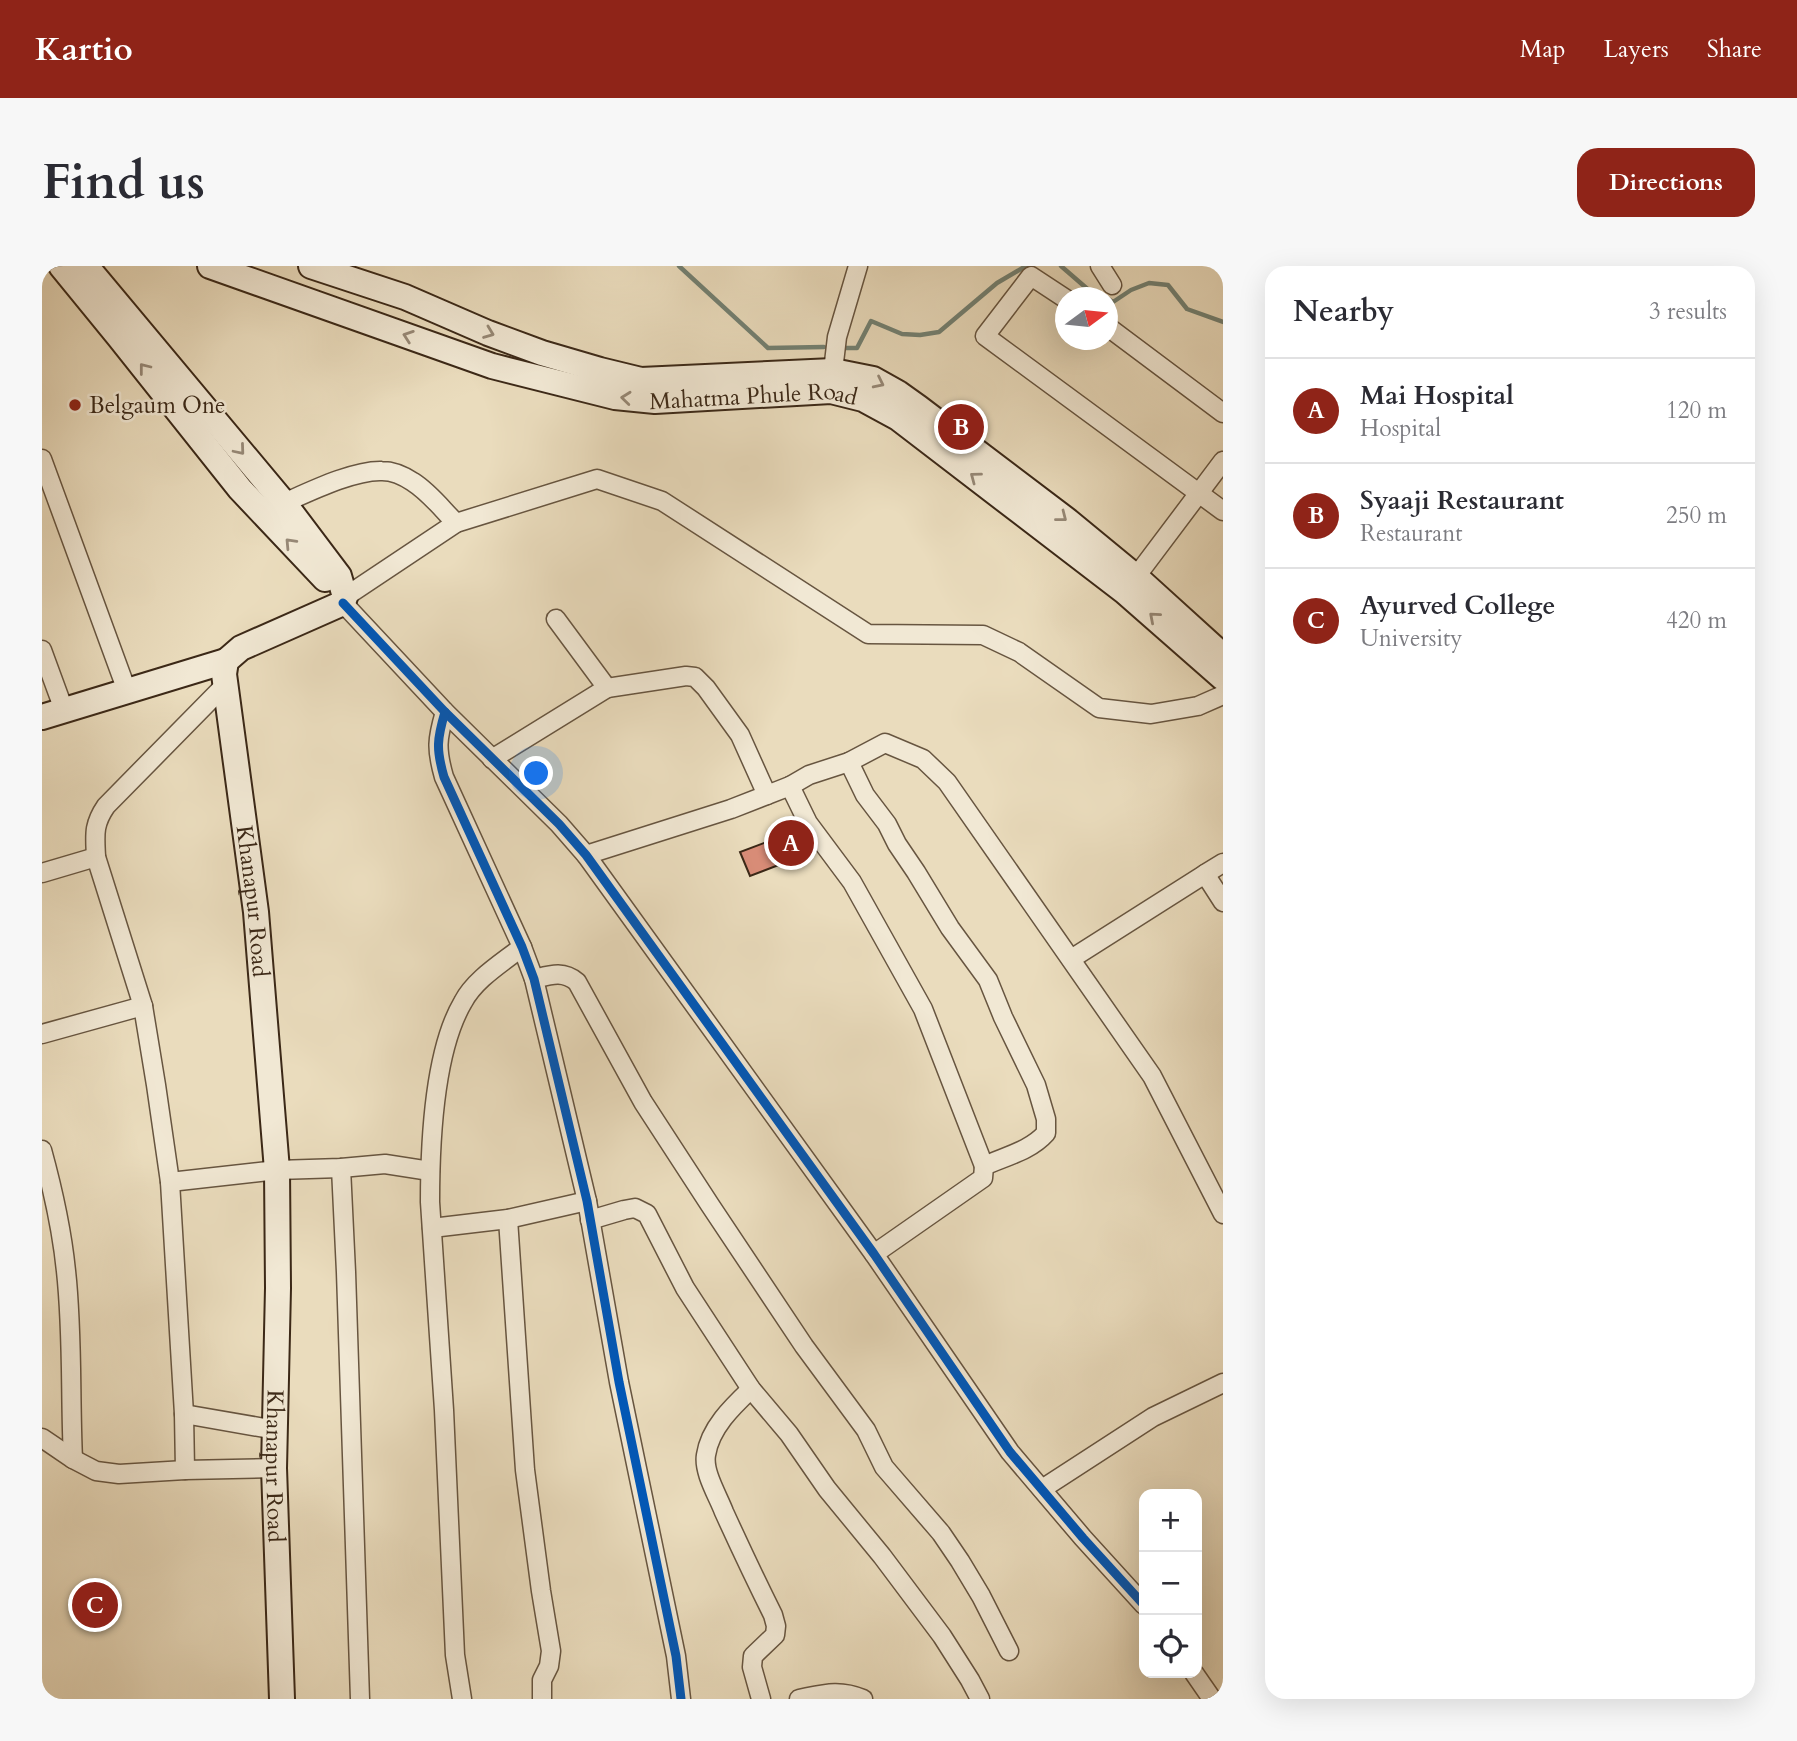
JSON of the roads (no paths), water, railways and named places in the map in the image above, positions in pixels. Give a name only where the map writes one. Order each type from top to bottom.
[{"type":"main road","points":[[61,266],[240,489],[343,595]]},
{"type":"main road","points":[[86,266],[284,503],[339,576],[343,595]]},
{"type":"main road","name":"Mahatma Phule Road","points":[[210,266],[492,366],[615,397],[655,401],[831,391],[863,399],[898,418],[1131,584],[1223,656]]},
{"type":"main road","name":"Mahatma Phule Road","points":[[311,266],[405,297],[542,353],[641,380],[833,371],[873,379],[898,393],[1068,521],[1223,678]]},
{"type":"main road","points":[[53,713],[127,691],[225,673],[241,648],[343,595]]},
{"type":"main road","name":"Khanapur Road","points":[[225,673],[256,912],[277,1170],[278,1288],[274,1468],[282,1699]]},
{"type":"street","points":[[833,371],[837,337],[858,266]]},
{"type":"street","points":[[1100,266],[1112,285]]},
{"type":"street","points":[[1055,292],[1031,276],[985,336],[1223,511]]},
{"type":"street","points":[[1118,334],[1223,413]]},
{"type":"street","points":[[42,459],[127,691]]},
{"type":"street","points":[[1131,584],[1223,460]]},
{"type":"street","points":[[284,503],[366,472],[384,470],[399,474],[415,483],[456,523]]},
{"type":"street","points":[[1139,1600],[1010,1452],[874,1254],[586,855],[559,824],[445,712],[343,595],[456,523],[597,479],[662,501],[868,634],[983,635],[1019,652],[1099,708],[1151,714],[1198,706],[1223,695]]},
{"type":"street","points":[[556,619],[607,688]]},
{"type":"street","points":[[42,650],[53,713]]},
{"type":"street","points":[[185,1470],[170,1182],[143,1006],[96,857],[94,831],[106,806],[225,673]]},
{"type":"street","points":[[492,759],[607,688],[686,676],[695,677],[740,734],[768,795]]},
{"type":"street","points":[[445,712],[439,732],[438,754],[444,777],[534,979],[587,1200],[619,1381],[676,1656],[681,1699]]},
{"type":"street","points":[[586,855],[731,809],[790,786],[809,775],[849,762],[885,743],[923,759],[947,782],[1152,1076],[1223,1214]]},
{"type":"street","points":[[849,762],[865,795],[887,824],[950,928],[988,980],[1036,1085],[1046,1119],[1046,1133],[1038,1142],[984,1166]]},
{"type":"street","points":[[790,786],[808,823],[852,882],[923,1009],[984,1166],[983,1178],[874,1254]]},
{"type":"street","points":[[42,873],[96,857]]},
{"type":"street","points":[[1071,959],[1223,863]]},
{"type":"street","points":[[1205,874],[1223,902]]},
{"type":"street","points":[[462,1699],[455,1655],[444,1410],[429,1202],[430,1171],[438,1085],[449,1032],[463,1000],[522,947]]},
{"type":"street","points":[[534,979],[561,973],[577,982],[643,1102],[804,1346],[866,1430],[884,1467],[941,1533],[960,1561],[1009,1651]]},
{"type":"street","points":[[42,1034],[143,1006]]},
{"type":"street","points":[[42,1150],[57,1211],[66,1274],[73,1460]]},
{"type":"street","points":[[170,1182],[277,1170],[385,1164],[430,1171]]},
{"type":"street","points":[[341,1168],[360,1699]]},
{"type":"street","points":[[432,1228],[508,1219],[587,1200]]},
{"type":"street","points":[[590,1220],[635,1208],[647,1214],[685,1288],[751,1389],[789,1434],[827,1489],[942,1636],[980,1699]]},
{"type":"street","points":[[508,1219],[525,1470],[551,1651],[549,1666],[542,1680],[542,1699]]},
{"type":"street","points":[[1042,1489],[1153,1417],[1223,1382]]},
{"type":"street","points":[[751,1389],[726,1413],[712,1437],[705,1457],[710,1481],[776,1626],[775,1635],[753,1656],[752,1667],[761,1699]]},
{"type":"street","points":[[184,1414],[275,1430]]},
{"type":"street","points":[[42,1438],[73,1460],[96,1471],[118,1474],[274,1468]]},
{"type":"street","points":[[1197,1678],[1212,1699]]},
{"type":"street","points":[[804,1699],[836,1692],[863,1699]]},
{"type":"waterway","points":[[679,266],[768,348],[824,347]]},
{"type":"waterway","points":[[844,348],[857,348],[871,321],[902,334],[939,332],[997,283],[1026,266]]},
{"type":"waterway","points":[[1061,266],[1085,287]]},
{"type":"waterway","points":[[1118,299],[1149,283],[1168,285],[1187,309],[1223,322]]},
{"type":"place","name":"Belgaum One","points":[[75,405]]},
{"type":"place","name":"Syaaji Restaurant","points":[[961,427]]},
{"type":"place","name":"Mai Hospital","points":[[791,843]]},
{"type":"place","name":"Ayurved College","points":[[95,1605]]}]
